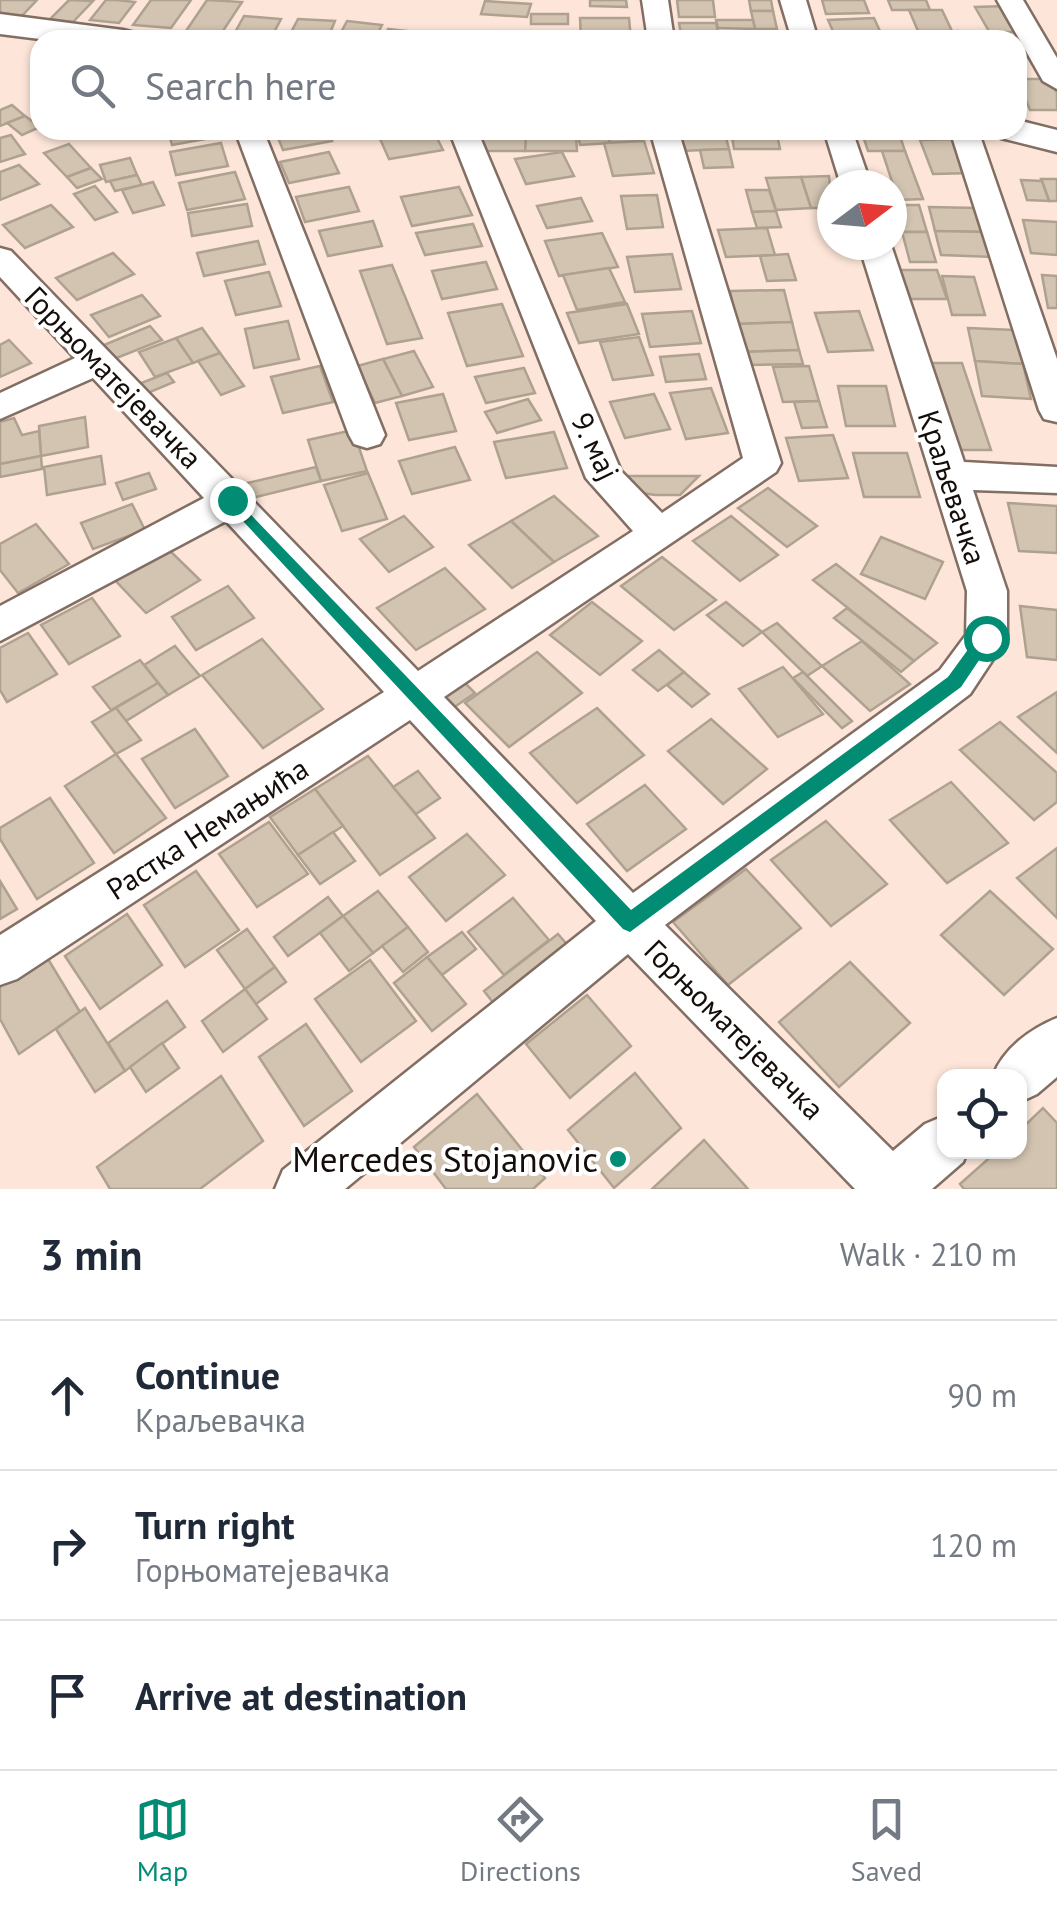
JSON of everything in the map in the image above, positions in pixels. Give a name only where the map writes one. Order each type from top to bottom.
[{"type":"street","points":[[655,0],[660,30]]},
{"type":"street","points":[[793,0],[802,30]]},
{"type":"street","points":[[1010,0],[1057,81]]},
{"type":"street","points":[[0,24],[46,30]]},
{"type":"street","points":[[1027,133],[1057,141]]},
{"type":"street","points":[[253,140],[366,436]]},
{"type":"street","name":"9. мај","points":[[467,140],[605,478],[660,534]]},
{"type":"street","points":[[416,695],[763,463],[667,140]]},
{"type":"street","points":[[841,140],[851,170]]},
{"type":"street","points":[[967,140],[1057,410]]},
{"type":"street","name":"Горњоматејевачка","points":[[0,258],[630,922],[893,1189]]},
{"type":"street","name":"Краљевачка","points":[[302,1189],[630,922],[954,682],[986,638],[987,591],[880,260]]},
{"type":"street","points":[[0,407],[99,361]]},
{"type":"street","points":[[948,475],[1057,480]]},
{"type":"street","points":[[0,625],[232,500]]},
{"type":"street","name":"Растка Немањића","points":[[0,962],[416,695]]},
{"type":"street","points":[[1027,1069],[1057,1043]]},
{"type":"street","points":[[893,1189],[937,1149]]},
{"type":"building","points":[[0,0],[37,0],[19,19],[0,17]]},
{"type":"building","points":[[69,0],[93,1],[73,22],[50,19]]},
{"type":"building","points":[[106,0],[135,2],[119,23],[90,20]]},
{"type":"building","points":[[151,0],[191,0],[171,28],[133,25]]},
{"type":"building","points":[[207,0],[242,2],[224,30],[187,30]]},
{"type":"building","points":[[590,0],[626,0],[627,7],[590,6]]},
{"type":"building","points":[[677,0],[713,0],[715,17],[679,17]]},
{"type":"building","points":[[749,0],[771,0],[773,11],[751,11]]},
{"type":"building","points":[[822,0],[864,0],[869,13],[826,14]]},
{"type":"building","points":[[888,0],[926,0],[930,10],[892,10]]},
{"type":"building","points":[[485,1],[531,4],[527,17],[481,14]]},
{"type":"building","points":[[1007,6],[1020,30],[988,30],[975,7]]},
{"type":"building","points":[[909,10],[942,10],[952,30],[918,30]]},
{"type":"building","points":[[751,11],[773,11],[777,29],[755,29]]},
{"type":"building","points":[[531,14],[568,14],[568,24],[531,24]]},
{"type":"building","points":[[244,16],[281,19],[275,30],[236,30]]},
{"type":"building","points":[[580,18],[629,18],[630,30],[581,30]]},
{"type":"building","points":[[874,18],[879,30],[832,30],[828,20]]},
{"type":"building","points":[[298,19],[335,21],[331,30],[292,30]]},
{"type":"building","points":[[716,20],[753,20],[755,29],[718,28]]},
{"type":"building","points":[[347,21],[382,25],[379,30],[342,30]]},
{"type":"building","points":[[679,23],[716,23],[718,30],[680,30]]},
{"type":"building","points":[[1027,79],[1051,79],[1057,93],[1057,110],[1030,110]]},
{"type":"building","points":[[12,105],[25,116],[0,126],[0,110]]},
{"type":"building","points":[[25,116],[30,120],[30,131],[22,135],[7,123]]},
{"type":"building","points":[[11,135],[25,154],[0,162],[0,138]]},
{"type":"building","points":[[171,140],[200,140],[172,145]]},
{"type":"building","points":[[279,140],[332,141],[283,150]]},
{"type":"building","points":[[381,140],[438,140],[443,150],[389,159]]},
{"type":"building","points":[[483,140],[526,140],[525,151],[482,151]]},
{"type":"building","points":[[525,140],[576,140],[577,151],[525,151]]},
{"type":"building","points":[[579,140],[610,143],[580,145]]},
{"type":"building","points":[[609,140],[644,141],[610,143]]},
{"type":"building","points":[[678,140],[727,140],[729,149],[681,151]]},
{"type":"building","points":[[733,140],[778,140],[780,149],[734,149]]},
{"type":"building","points":[[864,140],[901,140],[905,151],[868,151]]},
{"type":"building","points":[[920,140],[959,140],[973,173],[933,174]]},
{"type":"building","points":[[644,141],[654,173],[613,176],[604,143]]},
{"type":"building","points":[[221,143],[228,166],[176,175],[170,152]]},
{"type":"building","points":[[69,144],[91,168],[67,177],[44,153]]},
{"type":"building","points":[[729,149],[733,167],[704,168],[700,150]]},
{"type":"building","points":[[882,151],[905,151],[923,199],[907,200],[907,170],[888,170]]},
{"type":"building","points":[[329,152],[339,173],[289,183],[280,162]]},
{"type":"building","points":[[562,152],[574,176],[526,184],[515,159]]},
{"type":"building","points":[[130,158],[137,175],[106,182],[100,165]]},
{"type":"building","points":[[19,165],[39,184],[0,200],[0,172]]},
{"type":"building","points":[[91,168],[102,179],[77,188],[67,177]]},
{"type":"building","points":[[235,172],[245,199],[187,210],[179,183]]},
{"type":"building","points":[[137,175],[142,185],[115,191],[110,181]]},
{"type":"building","points":[[817,176],[817,208],[811,208],[801,177]]},
{"type":"building","points":[[801,177],[811,208],[776,210],[766,178]]},
{"type":"building","points":[[1041,179],[1057,179],[1057,201],[1049,201]]},
{"type":"building","points":[[1021,180],[1042,181],[1049,201],[1027,200]]},
{"type":"building","points":[[153,182],[164,205],[133,213],[122,190]]},
{"type":"building","points":[[95,186],[117,212],[95,220],[74,194]]},
{"type":"building","points":[[349,187],[359,211],[305,222],[296,197]]},
{"type":"building","points":[[459,187],[472,215],[412,226],[401,197]]},
{"type":"building","points":[[746,190],[769,190],[776,211],[752,212]]},
{"type":"building","points":[[657,195],[663,227],[627,229],[621,196]]},
{"type":"building","points":[[581,198],[592,221],[547,228],[537,206]]},
{"type":"building","points":[[247,204],[252,226],[192,236],[188,213]]},
{"type":"building","points":[[51,205],[73,227],[25,248],[3,225]]},
{"type":"building","points":[[907,205],[919,205],[927,232],[907,232]]},
{"type":"building","points":[[929,207],[979,208],[986,232],[935,231]]},
{"type":"building","points":[[776,211],[781,227],[757,228],[752,212]]},
{"type":"building","points":[[1023,220],[1057,222],[1057,255],[1031,253]]},
{"type":"building","points":[[373,221],[382,246],[328,256],[319,231]]},
{"type":"building","points":[[473,224],[482,246],[425,255],[416,233]]},
{"type":"building","points":[[767,228],[775,255],[726,257],[718,230]]},
{"type":"building","points":[[935,231],[986,232],[993,257],[941,255]]},
{"type":"building","points":[[907,232],[927,232],[936,262],[910,262]]},
{"type":"building","points":[[602,233],[618,267],[559,276],[545,241]]},
{"type":"building","points":[[258,241],[265,264],[204,276],[197,253]]},
{"type":"building","points":[[113,253],[134,274],[77,300],[56,278]]},
{"type":"building","points":[[672,254],[681,289],[635,292],[627,257]]},
{"type":"building","points":[[788,254],[796,280],[767,281],[760,256]]},
{"type":"building","points":[[486,262],[497,289],[442,299],[432,271]]},
{"type":"building","points":[[392,265],[422,338],[387,344],[360,271]]},
{"type":"building","points":[[609,268],[625,302],[577,310],[563,275]]},
{"type":"building","points":[[892,270],[937,270],[947,299],[900,299]]},
{"type":"building","points":[[269,272],[281,306],[236,315],[225,281]]},
{"type":"building","points":[[1042,275],[1057,276],[1057,308],[1048,308]]},
{"type":"building","points":[[942,276],[974,277],[985,315],[952,315]]},
{"type":"building","points":[[784,290],[792,322],[737,324],[730,291]]},
{"type":"building","points":[[142,295],[160,316],[109,337],[91,315]]},
{"type":"building","points":[[502,304],[523,356],[467,366],[448,313]]},
{"type":"building","points":[[627,304],[639,334],[579,343],[567,313]]},
{"type":"building","points":[[692,311],[701,343],[650,347],[642,314]]},
{"type":"building","points":[[859,311],[873,350],[828,352],[815,313]]},
{"type":"building","points":[[288,321],[299,359],[254,368],[245,329]]},
{"type":"building","points":[[792,322],[799,350],[743,352],[737,324]]},
{"type":"building","points":[[150,326],[162,340],[109,361],[99,347]]},
{"type":"building","points":[[202,328],[220,353],[193,363],[176,338]]},
{"type":"building","points":[[968,328],[1014,330],[1023,364],[975,361]]},
{"type":"building","points":[[639,337],[653,375],[613,380],[600,342]]},
{"type":"building","points":[[176,338],[193,363],[155,377],[139,352]]},
{"type":"building","points":[[9,340],[31,363],[0,377],[0,345]]},
{"type":"building","points":[[799,350],[803,364],[746,365],[743,352]]},
{"type":"building","points":[[414,351],[433,387],[402,396],[383,359]]},
{"type":"building","points":[[220,353],[244,386],[221,395],[198,361]]},
{"type":"building","points":[[699,354],[706,379],[666,382],[660,357]]},
{"type":"building","points":[[383,359],[402,396],[375,403],[357,366]]},
{"type":"building","points":[[975,361],[1023,364],[1031,399],[982,396]]},
{"type":"building","points":[[919,363],[962,363],[991,450],[945,450]]},
{"type":"building","points":[[320,366],[333,402],[283,413],[271,377]]},
{"type":"building","points":[[809,366],[819,401],[783,402],[773,367]]},
{"type":"building","points":[[524,368],[535,393],[486,403],[475,377]]},
{"type":"building","points":[[167,373],[174,382],[143,395],[136,385]]},
{"type":"building","points":[[838,386],[886,386],[895,426],[846,426]]},
{"type":"building","points":[[711,388],[728,433],[686,439],[670,393]]},
{"type":"building","points":[[443,394],[456,431],[409,440],[396,403]]},
{"type":"building","points":[[654,394],[670,429],[625,438],[610,402]]},
{"type":"building","points":[[528,399],[541,420],[497,433],[485,412]]},
{"type":"building","points":[[819,401],[827,427],[802,428],[794,402]]},
{"type":"building","points":[[85,417],[88,447],[41,456],[39,426]]},
{"type":"building","points":[[14,418],[22,435],[39,431],[41,456],[0,464],[0,422]]},
{"type":"building","points":[[353,430],[367,471],[321,481],[308,440]]},
{"type":"building","points":[[554,432],[567,468],[506,478],[494,442]]},
{"type":"building","points":[[833,435],[848,478],[799,481],[786,438]]},
{"type":"building","points":[[455,447],[470,480],[412,494],[399,461]]},
{"type":"building","points":[[853,453],[907,453],[920,497],[864,497]]},
{"type":"building","points":[[41,456],[42,469],[0,477],[0,464]]},
{"type":"building","points":[[101,456],[105,484],[47,495],[44,467]]},
{"type":"building","points":[[316,467],[321,481],[248,499],[243,484]]},
{"type":"building","points":[[149,473],[156,489],[123,500],[116,483]]},
{"type":"building","points":[[368,473],[387,519],[342,531],[324,485]]},
{"type":"building","points":[[623,476],[699,476],[680,495],[655,495],[630,491]]},
{"type":"building","points":[[768,488],[817,526],[787,547],[738,508]]},
{"type":"building","points":[[554,496],[598,536],[554,562],[511,521]]},
{"type":"building","points":[[1008,503],[1057,506],[1057,553],[1019,551]]},
{"type":"building","points":[[132,504],[145,530],[93,549],[81,523]]},
{"type":"building","points":[[404,516],[433,547],[389,572],[360,539]]},
{"type":"building","points":[[731,516],[778,555],[740,581],[693,541]]},
{"type":"building","points":[[511,521],[554,562],[512,588],[469,545]]},
{"type":"building","points":[[36,524],[69,564],[18,593],[0,570],[0,544]]},
{"type":"building","points":[[881,537],[943,562],[925,599],[861,574]]},
{"type":"building","points":[[166,547],[200,580],[146,613],[113,578]]},
{"type":"building","points":[[662,557],[716,600],[674,630],[621,586]]},
{"type":"building","points":[[836,564],[937,643],[914,661],[813,580]]},
{"type":"building","points":[[445,568],[485,609],[416,650],[377,608]]},
{"type":"building","points":[[228,586],[254,618],[196,650],[172,617]]},
{"type":"building","points":[[92,598],[120,636],[69,664],[41,625]]},
{"type":"building","points":[[592,602],[642,641],[600,675],[550,635]]},
{"type":"building","points":[[726,602],[762,632],[743,646],[707,615]]},
{"type":"building","points":[[1020,606],[1057,610],[1057,660],[1027,657]]},
{"type":"building","points":[[847,608],[914,661],[901,672],[834,618]]},
{"type":"building","points":[[777,623],[822,666],[807,676],[762,632]]},
{"type":"building","points":[[28,633],[57,674],[7,702],[0,690],[0,648]]},
{"type":"building","points":[[262,639],[323,709],[263,748],[202,675]]},
{"type":"building","points":[[862,641],[910,684],[870,711],[822,666]]},
{"type":"building","points":[[175,646],[200,676],[168,695],[144,665]]},
{"type":"building","points":[[659,650],[684,672],[658,691],[633,670]]},
{"type":"building","points":[[537,652],[582,693],[509,747],[465,703]]},
{"type":"building","points":[[140,660],[158,683],[111,710],[93,687]]},
{"type":"building","points":[[783,667],[823,714],[778,737],[739,689]]},
{"type":"building","points":[[684,672],[709,694],[692,707],[667,685]]},
{"type":"building","points":[[803,672],[852,721],[842,728],[793,678]]},
{"type":"building","points":[[459,677],[475,693],[453,708],[437,692]]},
{"type":"building","points":[[158,683],[168,695],[126,721],[116,708]]},
{"type":"building","points":[[1057,692],[1057,753],[1018,717]]},
{"type":"building","points":[[116,708],[141,740],[116,754],[92,722]]},
{"type":"building","points":[[597,708],[644,755],[577,803],[530,753]]},
{"type":"building","points":[[711,719],[767,769],[723,804],[668,751]]},
{"type":"building","points":[[1000,722],[1057,773],[1057,802],[1034,820],[960,750]]},
{"type":"building","points":[[195,729],[228,776],[175,808],[142,759]]},
{"type":"building","points":[[116,754],[166,818],[114,853],[65,786]]},
{"type":"building","points":[[368,756],[435,838],[380,875],[315,789]]},
{"type":"building","points":[[418,771],[440,798],[416,814],[393,787]]},
{"type":"building","points":[[951,782],[1008,843],[947,883],[890,820]]},
{"type":"building","points":[[645,785],[686,829],[627,871],[587,824]]},
{"type":"building","points":[[315,789],[343,826],[298,855],[270,817]]},
{"type":"building","points":[[50,798],[94,863],[37,899],[0,839],[0,828]]},
{"type":"building","points":[[826,821],[887,884],[831,926],[771,860]]},
{"type":"building","points":[[269,822],[308,874],[257,907],[219,854]]},
{"type":"building","points":[[333,832],[355,861],[320,884],[298,855]]},
{"type":"building","points":[[467,834],[505,875],[446,921],[409,877]]},
{"type":"building","points":[[1057,848],[1057,918],[1017,878]]},
{"type":"building","points":[[746,869],[801,928],[728,985],[673,922]]},
{"type":"building","points":[[196,871],[239,930],[185,967],[144,905]]},
{"type":"building","points":[[0,881],[17,909],[0,919]]},
{"type":"building","points":[[378,891],[408,927],[373,953],[343,916]]},
{"type":"building","points":[[990,891],[1053,949],[1004,995],[941,935]]},
{"type":"building","points":[[328,897],[343,916],[288,956],[274,937]]},
{"type":"building","points":[[513,898],[549,940],[504,975],[468,932]]},
{"type":"building","points":[[127,914],[162,965],[100,1009],[65,956]]},
{"type":"building","points":[[343,916],[373,953],[349,971],[320,933]]},
{"type":"building","points":[[408,927],[428,952],[403,972],[382,946]]},
{"type":"building","points":[[247,929],[275,967],[245,989],[217,950]]},
{"type":"building","points":[[462,932],[476,949],[442,975],[427,957]]},
{"type":"building","points":[[558,934],[577,956],[502,1014],[484,991]]},
{"type":"building","points":[[42,949],[80,1012],[19,1054],[0,1019],[0,976]]},
{"type":"building","points":[[427,957],[466,1004],[432,1031],[394,983]]},
{"type":"building","points":[[370,960],[416,1021],[361,1062],[315,999]]},
{"type":"building","points":[[850,962],[910,1023],[839,1087],[779,1022]]},
{"type":"building","points":[[275,967],[286,982],[256,1004],[245,989]]},
{"type":"building","points":[[245,989],[267,1019],[223,1052],[202,1021]]},
{"type":"building","points":[[587,995],[631,1046],[570,1098],[526,1044]]},
{"type":"building","points":[[167,1001],[185,1027],[125,1071],[108,1043]]},
{"type":"building","points":[[85,1008],[125,1071],[95,1092],[56,1029]]},
{"type":"building","points":[[306,1024],[352,1091],[304,1126],[259,1057]]},
{"type":"building","points":[[162,1043],[179,1068],[146,1092],[130,1067]]},
{"type":"building","name":"Mercedes Stojanovic","points":[[635,1073],[681,1128],[614,1188],[568,1130]]},
{"type":"building","points":[[221,1076],[263,1141],[200,1189],[110,1189],[97,1167]]},
{"type":"building","points":[[477,1094],[545,1178],[533,1189],[446,1189],[414,1147]]},
{"type":"building","points":[[1043,1108],[1057,1123],[1057,1189],[964,1189],[960,1184],[988,1159],[1027,1159],[1027,1123]]},
{"type":"building","points":[[704,1140],[748,1189],[652,1189]]},
{"type":"place","name":"Mercedes Stojanovic","points":[[618,1159]]},
{"type":"route","points":[[232,500],[630,922],[954,682],[986,638]]}]
